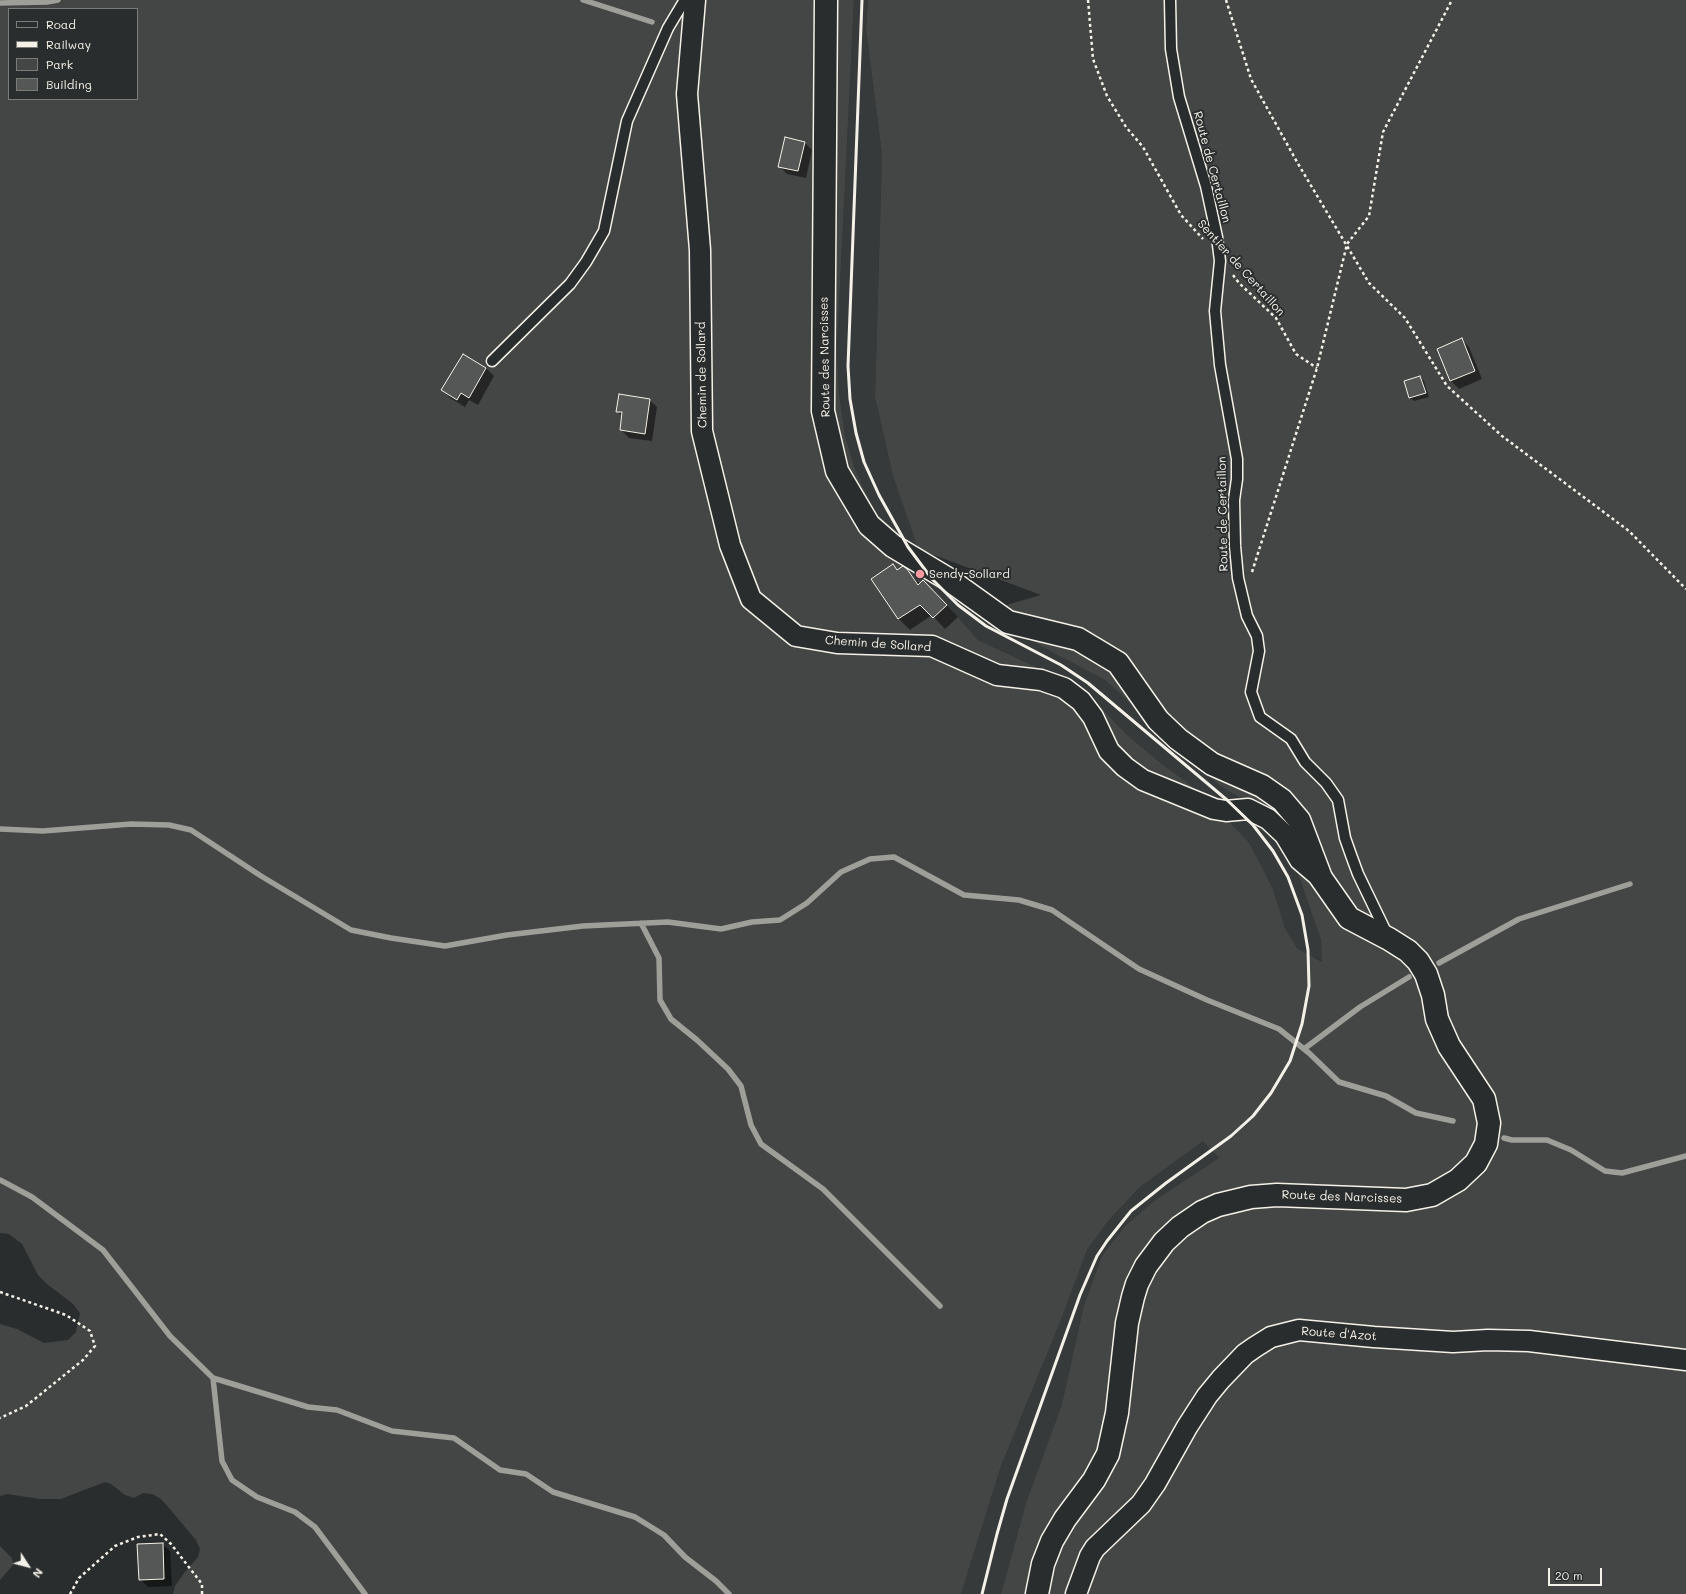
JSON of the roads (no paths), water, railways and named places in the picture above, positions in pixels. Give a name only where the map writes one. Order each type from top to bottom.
[{"type":"street","name":"Route des Narcisses","points":[[826,0],[823,411],[837,471],[870,525],[893,546],[948,579],[1008,622],[1078,639],[1118,663],[1158,720],[1178,740],[1212,764],[1262,786],[1282,800],[1299,820],[1321,878],[1349,918],[1389,939],[1408,951],[1418,961],[1426,974],[1433,995],[1437,1019],[1449,1046],[1484,1099],[1490,1123],[1486,1144],[1476,1163],[1458,1180],[1432,1194],[1406,1200],[1277,1195],[1251,1196],[1218,1205],[1202,1212],[1180,1227],[1164,1242],[1146,1266],[1137,1284],[1133,1297],[1127,1323],[1117,1412],[1108,1454],[1094,1480],[1065,1519],[1052,1541],[1043,1564],[1037,1594]]},
{"type":"street","name":"Chemin de Sollard","points":[[694,2],[687,94],[700,250],[702,431],[730,545],[751,599],[796,636],[837,643],[932,646],[997,675],[1041,680],[1064,688],[1081,701],[1094,717],[1109,751],[1124,767],[1143,780],[1214,809],[1226,811],[1248,809],[1268,819],[1285,835],[1300,860],[1321,878]]},
{"type":"street","name":"Route d'Azot","points":[[1076,1594],[1090,1556],[1095,1548],[1141,1504],[1155,1484],[1187,1427],[1207,1396],[1245,1354],[1271,1337],[1299,1330],[1453,1342],[1488,1340],[1529,1341],[1686,1360]]},
{"type":"lane","name":"Route de Certaillon","points":[[1170,0],[1172,55],[1179,97],[1206,186],[1217,237],[1219,256],[1216,319],[1220,365],[1237,459],[1234,500],[1235,546],[1238,578],[1247,616],[1257,636],[1259,651],[1251,692],[1260,717],[1291,739],[1305,762],[1326,783],[1338,800],[1345,838],[1351,855],[1358,874],[1389,939]]},
{"type":"lane","points":[[492,361],[570,284],[586,262],[604,231],[627,121],[668,28],[683,3],[694,2]]},
{"type":"waterway","points":[[0,3],[47,2],[58,0]]},
{"type":"waterway","points":[[583,0],[652,22]]},
{"type":"waterway","points":[[0,829],[43,831],[131,824],[169,825],[191,830],[261,876],[351,930],[445,946],[507,935],[583,926],[668,922],[721,929],[752,922],[780,920],[807,903],[841,872],[870,859],[894,857],[964,895],[1019,900],[1052,910],[1139,969],[1207,1000],[1279,1029],[1309,1053],[1339,1082],[1386,1096],[1416,1113],[1453,1121]]},
{"type":"waterway","points":[[1439,963],[1519,919],[1630,884]]},
{"type":"waterway","points":[[641,923],[659,958],[660,1000],[671,1019],[697,1040],[728,1069],[741,1086],[751,1125],[761,1144],[823,1189],[940,1306]]},
{"type":"waterway","points":[[1304,1049],[1360,1007],[1409,977]]},
{"type":"waterway","points":[[1504,1138],[1512,1140],[1547,1140],[1571,1150],[1605,1171],[1622,1173],[1686,1156]]},
{"type":"waterway","points":[[0,1180],[32,1197],[103,1250],[170,1336],[213,1378],[308,1407],[337,1410],[392,1431],[454,1438],[500,1470],[526,1474],[553,1492],[635,1517],[664,1535],[685,1557],[716,1581],[729,1594]]},
{"type":"waterway","points":[[213,1378],[222,1461],[232,1480],[257,1497],[295,1512],[315,1527],[365,1594]]},
{"type":"railway","points":[[862,0],[848,366],[850,399],[856,433],[864,462],[879,495],[908,547],[932,579],[958,605],[986,626],[1061,665],[1088,683],[1227,800],[1253,825],[1273,851],[1288,877],[1302,915],[1308,950],[1309,986],[1302,1024],[1290,1061],[1271,1093],[1253,1116],[1231,1136],[1166,1183],[1131,1211],[1097,1256],[1080,1295],[1007,1499],[982,1594]]},
{"type":"place","name":"Sendy-Sollard","points":[[920,574]]}]
